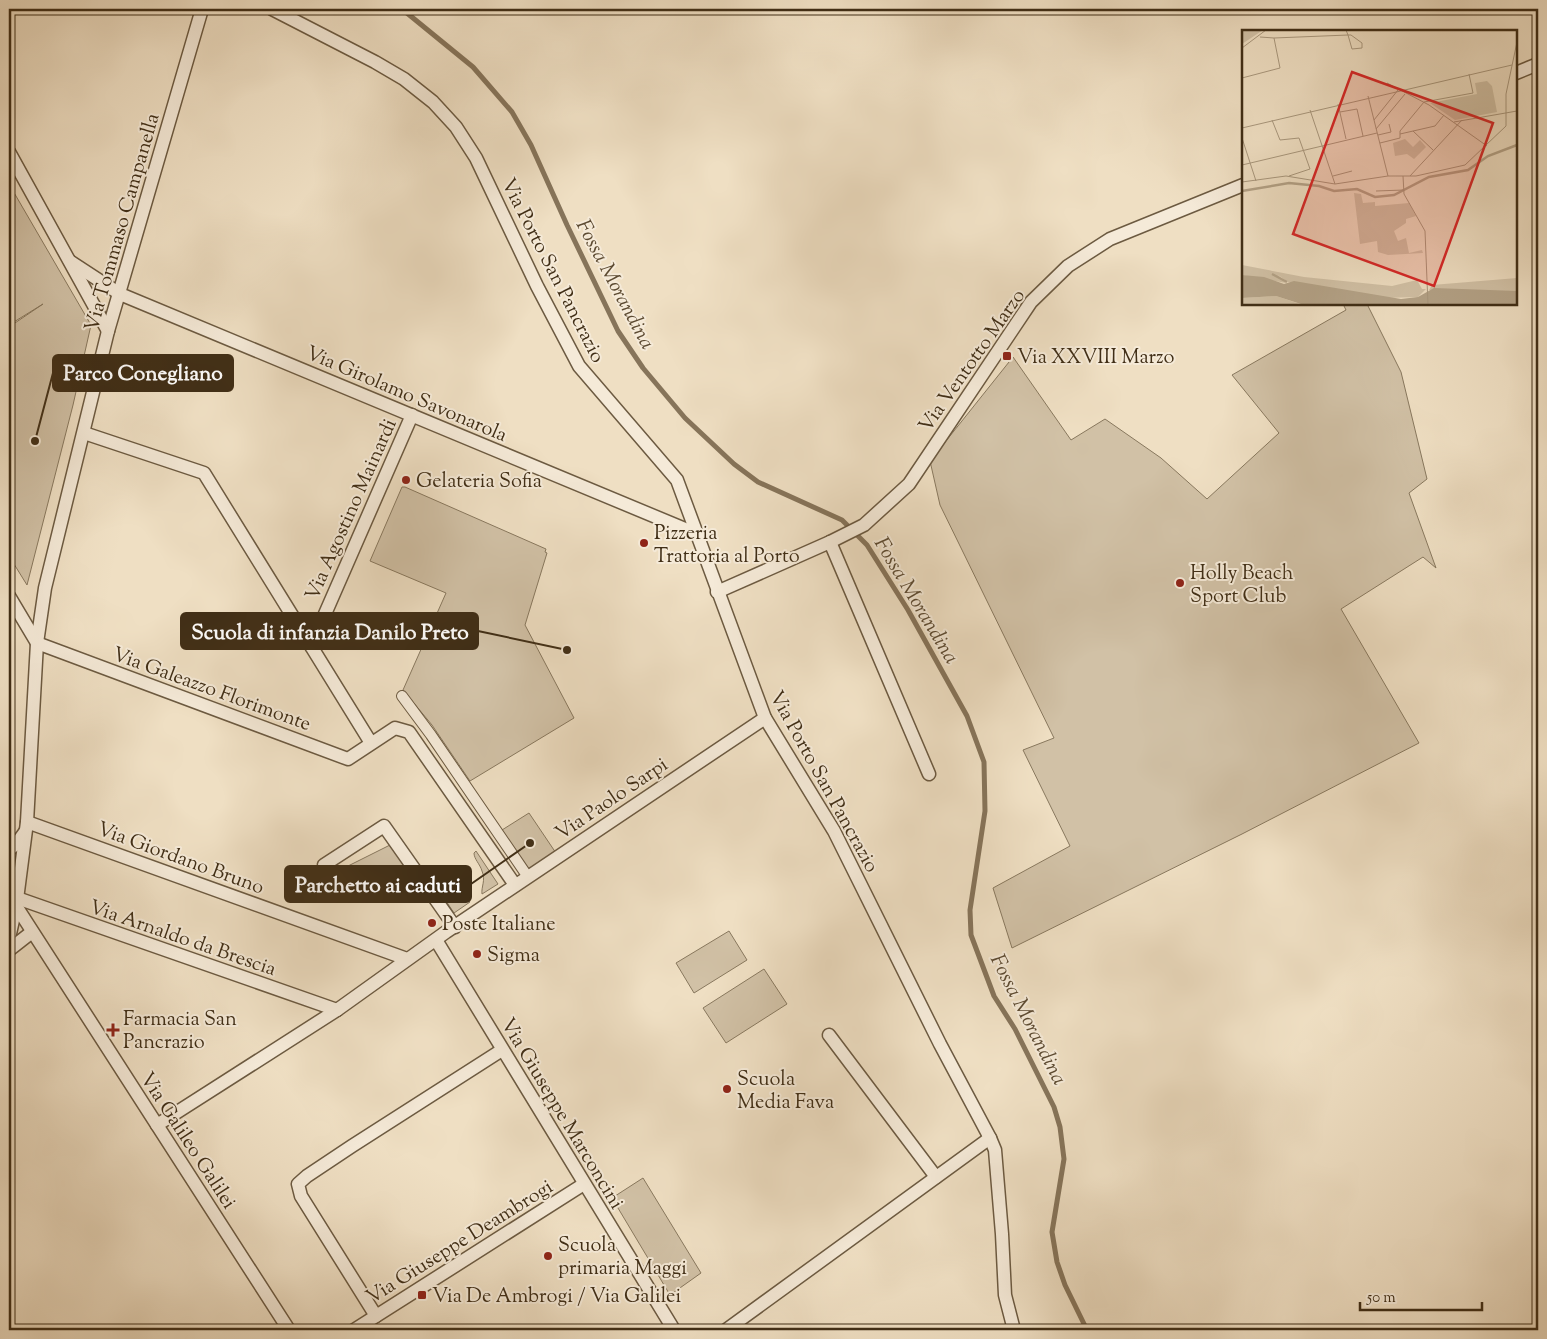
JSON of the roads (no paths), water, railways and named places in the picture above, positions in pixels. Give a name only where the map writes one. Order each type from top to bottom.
[{"type":"street","name":"Via Tommaso Campanella","points":[[9,938],[26,827],[37,643],[45,588],[108,331],[202,9]]},
{"type":"street","name":"Via Porto San Pancrazio","points":[[272,9],[404,79],[433,102],[456,127],[476,158],[537,286],[579,366],[676,480],[765,718],[834,831],[995,1150],[1005,1295],[1014,1330]]},
{"type":"street","points":[[1518,72],[1538,64]]},
{"type":"street","points":[[9,152],[108,331]]},
{"type":"street","name":"Via Ventotto Marzo","points":[[717,592],[864,525],[909,484],[1031,302],[1068,266],[1110,239],[1242,185]]},
{"type":"street","name":"Via Girolamo Savonarola","points":[[71,262],[120,294],[697,534]]},
{"type":"street","name":"Via Agostino Mainardi","points":[[311,646],[412,415]]},
{"type":"street","points":[[84,432],[204,473],[371,743],[395,728],[408,732],[515,885]]},
{"type":"street","points":[[679,526],[690,516]]},
{"type":"street","points":[[830,542],[929,774]]},
{"type":"street","points":[[9,596],[37,643]]},
{"type":"street","name":"Via Galeazzo Florimonte","points":[[37,643],[348,759],[371,743]]},
{"type":"street","points":[[402,696],[431,735],[528,877]]},
{"type":"street","name":"Via Paolo Sarpi","points":[[157,1125],[337,1010],[407,959],[515,885],[765,718]]},
{"type":"street","points":[[324,865],[384,826],[455,927]]},
{"type":"street","points":[[9,850],[17,843],[26,827]]},
{"type":"street","name":"Via Giordano Bruno","points":[[26,827],[407,959]]},
{"type":"street","name":"Via Galileo Galilei","points":[[14,900],[32,932],[289,1330]]},
{"type":"street","name":"Via Arnaldo da Brescia","points":[[14,900],[337,1010]]},
{"type":"street","points":[[9,950],[32,932]]},
{"type":"street","name":"Via Giuseppe Marconcini","points":[[436,940],[674,1330]]},
{"type":"street","points":[[829,1035],[936,1177]]},
{"type":"street","points":[[376,1316],[301,1196],[298,1184],[352,1146],[502,1050]]},
{"type":"street","points":[[726,1330],[990,1138]]},
{"type":"street","name":"Via Giuseppe Deambrogi","points":[[354,1330],[584,1184]]},
{"type":"waterway","name":"Fossa Morandina","points":[[402,9],[473,67],[512,112],[531,145],[618,331],[643,368],[685,418],[734,464],[758,482],[842,520],[867,545],[908,610],[967,716],[984,762],[985,811],[970,910],[971,935],[994,996],[1015,1029],[1054,1107],[1060,1127],[1064,1159],[1052,1232],[1057,1262],[1065,1285],[1087,1330]]},
{"type":"place","name":"Via XXVIII Marzo","points":[[1007,356]]},
{"type":"place","name":"Parco Conegliano","points":[[35,441]]},
{"type":"place","name":"Gelateria Sofia","points":[[406,480]]},
{"type":"place","name":"Pizzeria Trattoria al Porto","points":[[644,543]]},
{"type":"place","name":"Holly Beach Sport Club","points":[[1180,583]]},
{"type":"place","name":"Scuola di infanzia Danilo Preto","points":[[567,650]]},
{"type":"place","name":"Parchetto ai caduti","points":[[530,843]]},
{"type":"place","name":"Poste Italiane","points":[[432,923]]},
{"type":"place","name":"Sigma","points":[[477,954]]},
{"type":"place","name":"Farmacia San Pancrazio","points":[[113,1030]]},
{"type":"place","name":"Scuola Media Fava","points":[[727,1089]]},
{"type":"place","name":"Scuola primaria Maggi","points":[[548,1256]]},
{"type":"place","name":"Via De Ambrogi / Via Galilei","points":[[422,1295]]}]
